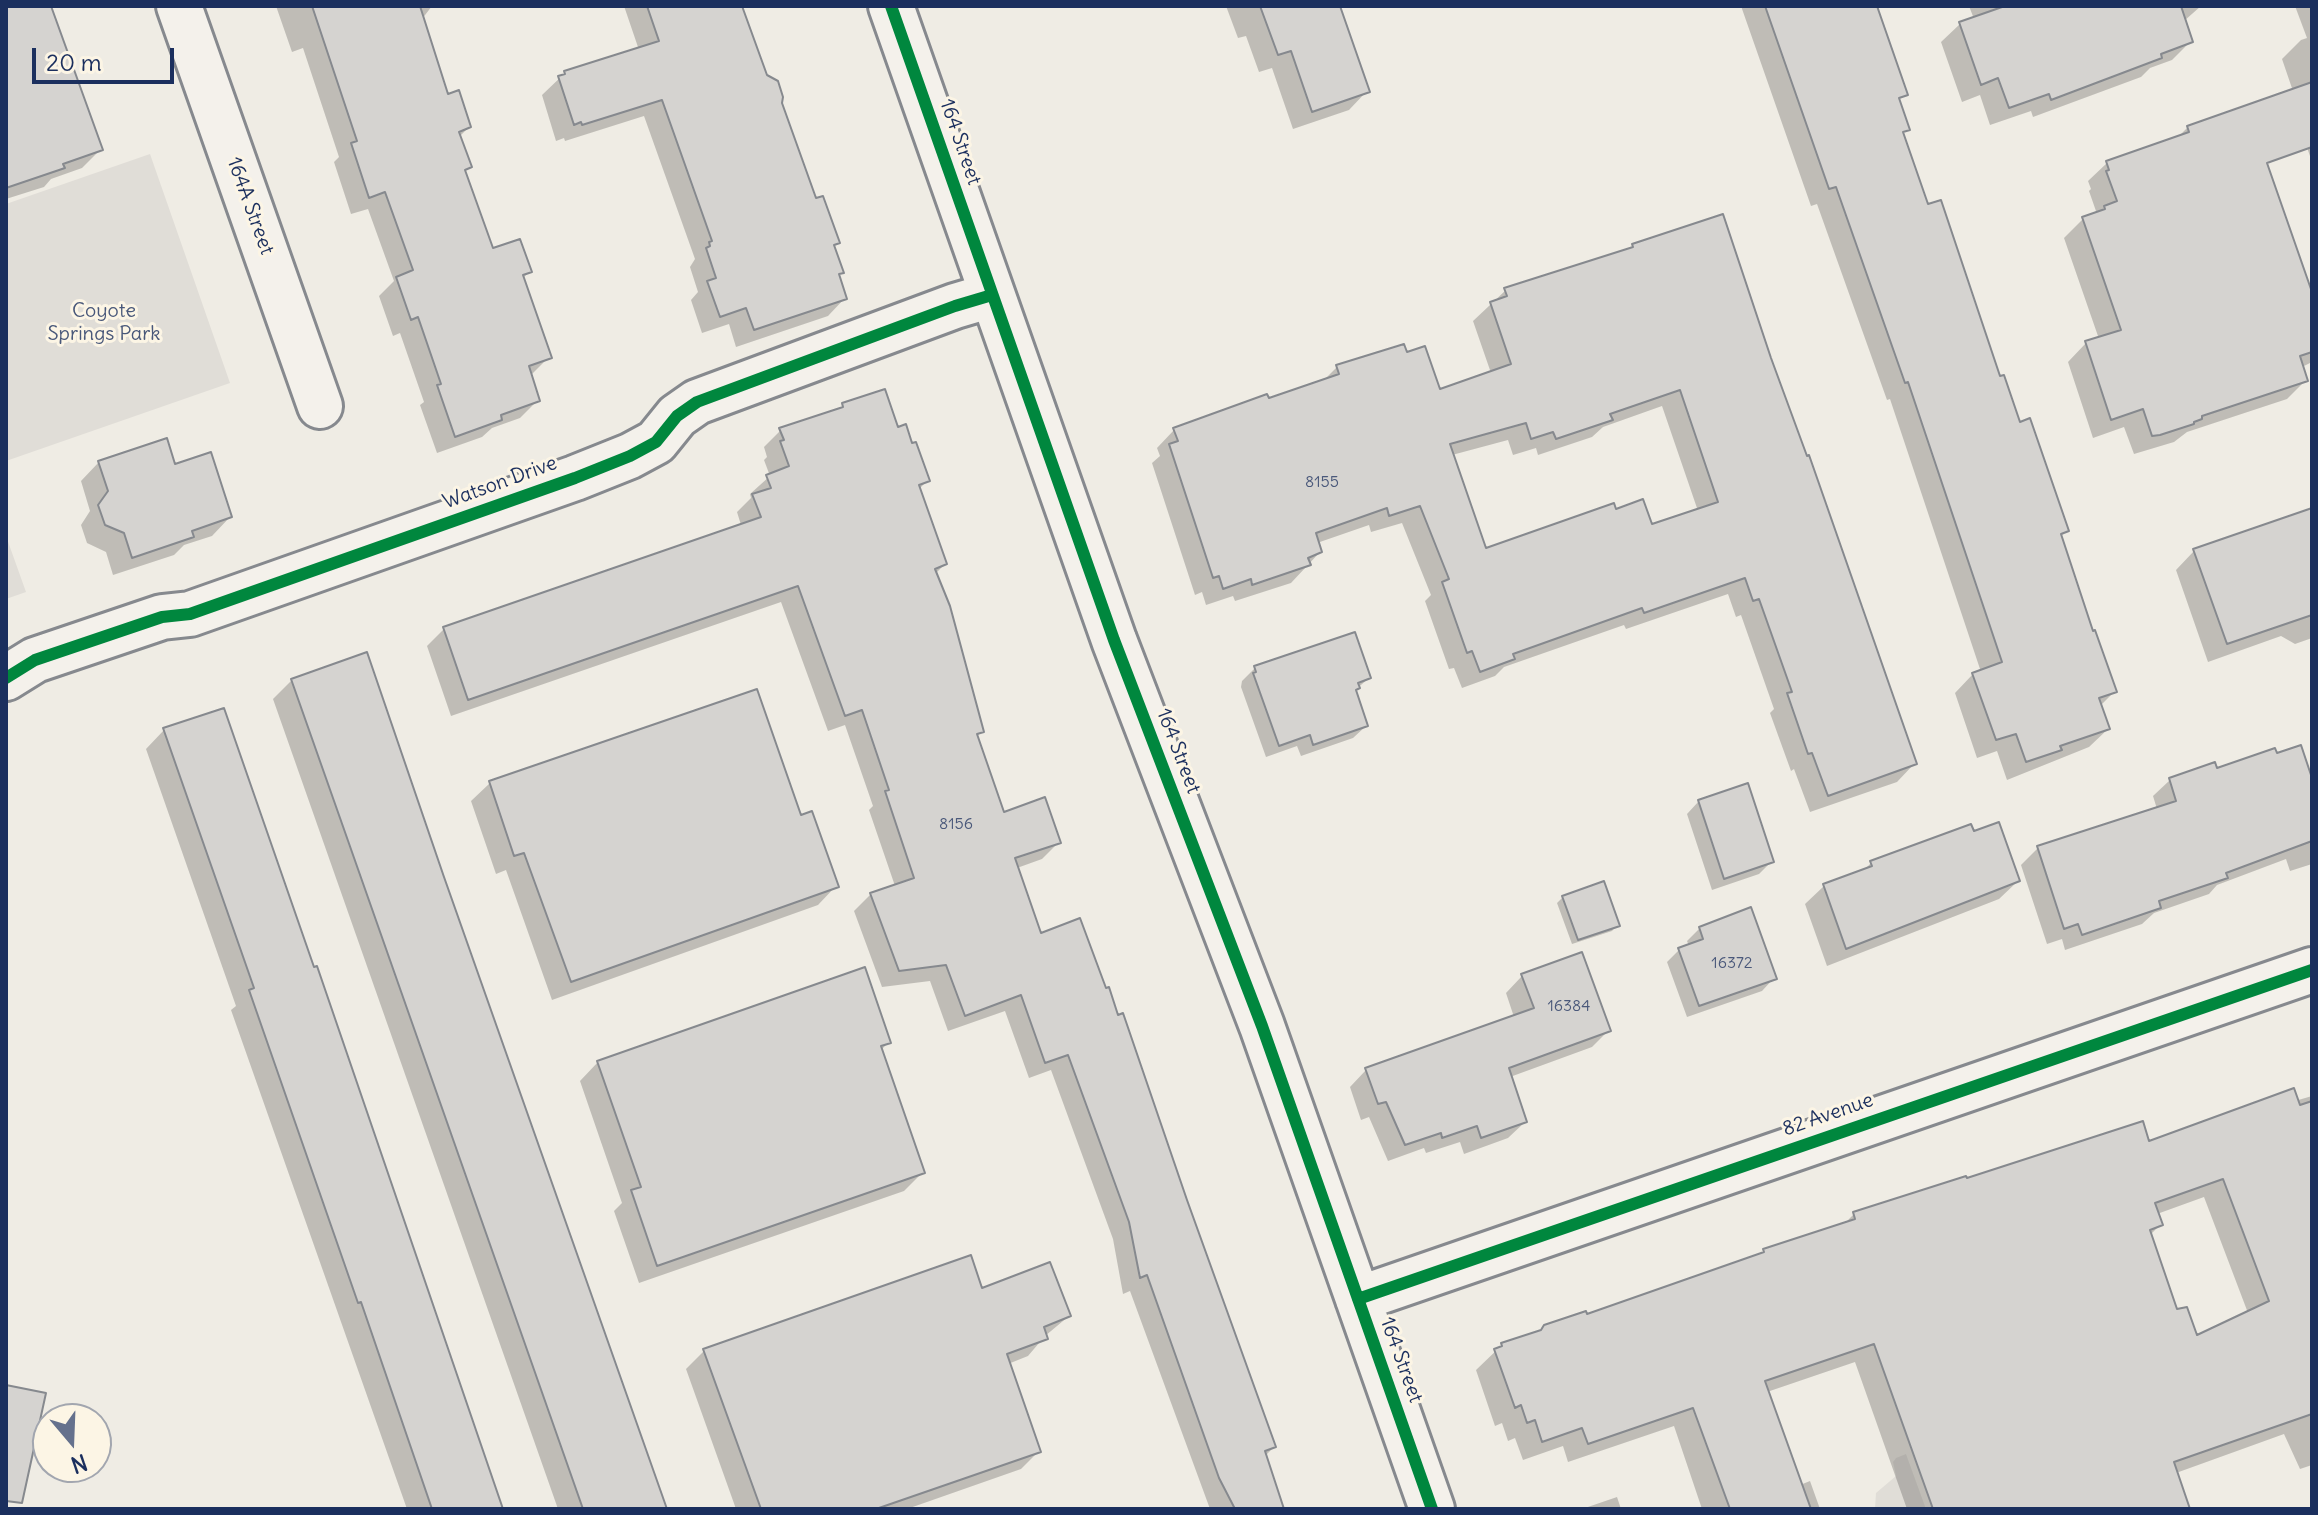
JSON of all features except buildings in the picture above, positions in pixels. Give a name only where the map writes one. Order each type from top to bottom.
[{"type":"street","name":"164A Street","points":[[179,6],[320,406]]},
{"type":"street","name":"164 Street","points":[[891,6],[1114,640],[1262,1026],[1432,1509]]},
{"type":"street","name":"Watson Drive","points":[[6,678],[26,664],[47,655],[162,617],[190,614],[575,478],[656,442],[677,416],[697,402],[992,295]]},
{"type":"street","name":"82 Avenue","points":[[1358,1299],[2312,970]]},
{"type":"green space","name":"Coyote Springs Park","points":[[150,154],[230,383],[6,461],[6,204]]},
{"type":"green space","points":[[6,536],[26,592],[6,599]]},
{"type":"green space","points":[[1906,1454],[1926,1509],[1875,1509],[1876,1493],[1896,1476],[1893,1462]]},
{"type":"cycle path","points":[[891,6],[1114,640],[1262,1026],[1432,1509]]},
{"type":"cycle path","points":[[6,678],[35,660],[162,617],[190,614],[575,478],[656,442],[677,416],[697,402],[992,295]]},
{"type":"cycle path","points":[[1358,1299],[2312,970]]}]
